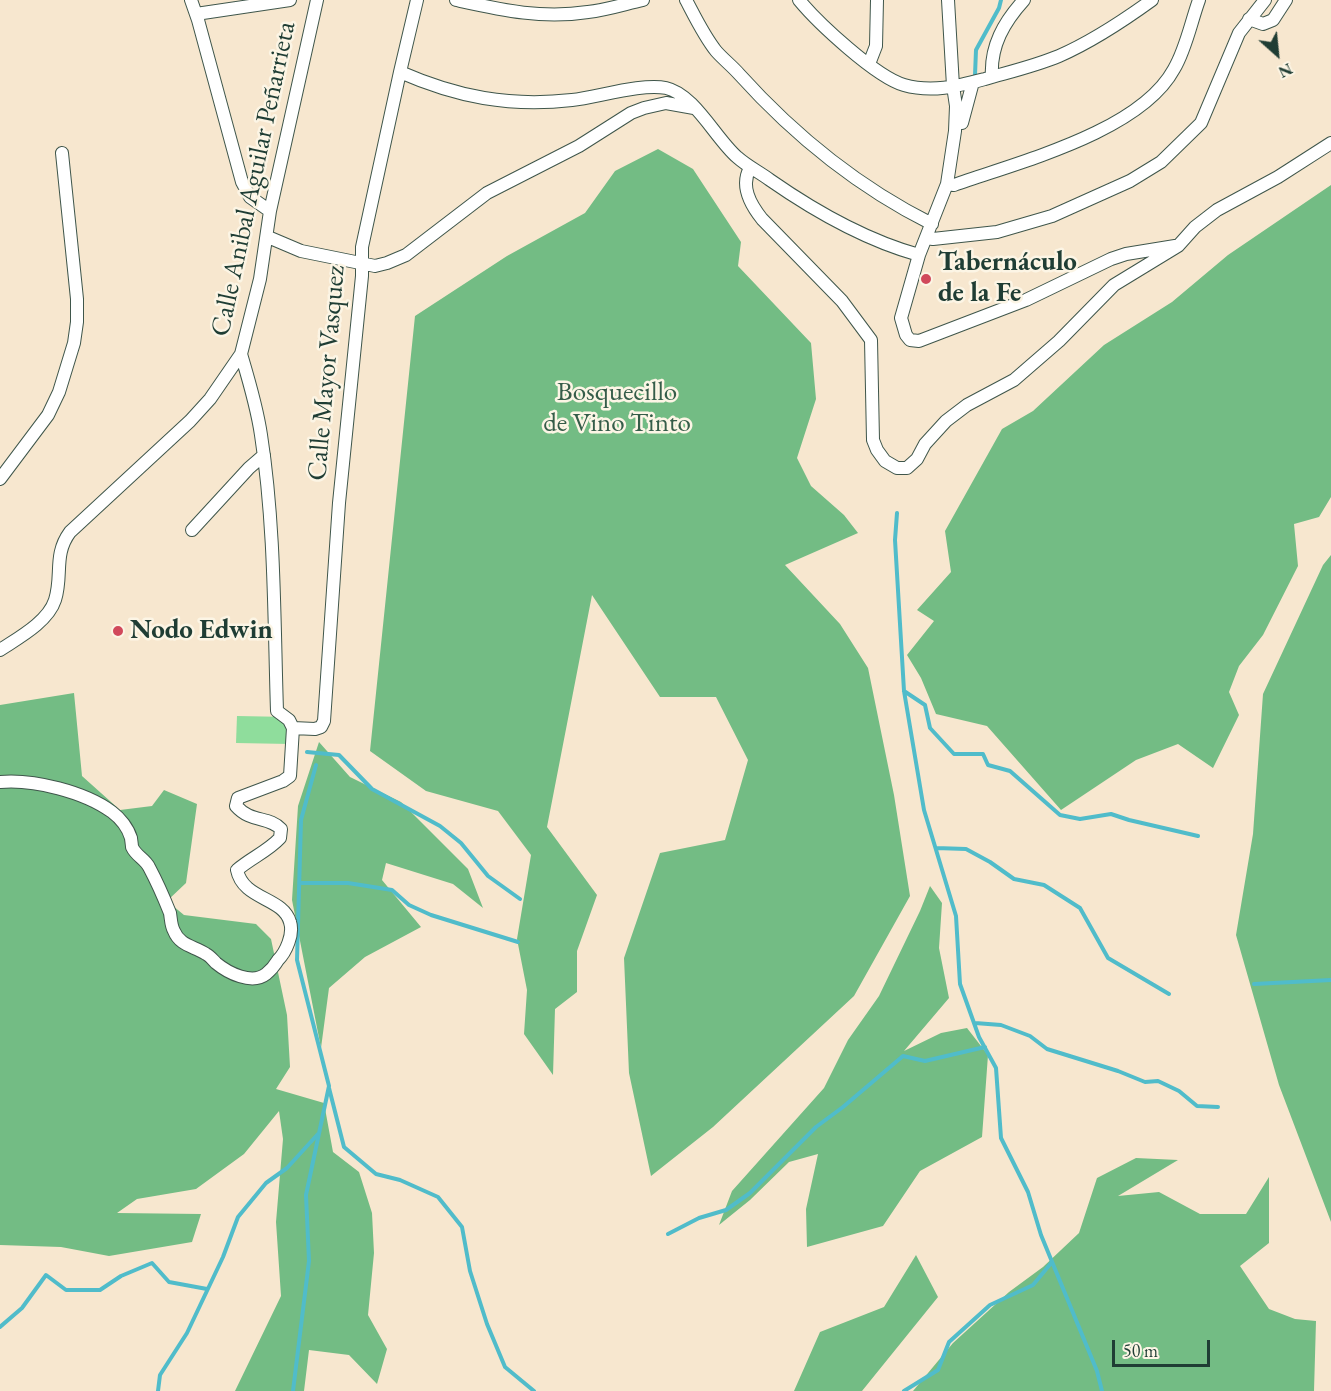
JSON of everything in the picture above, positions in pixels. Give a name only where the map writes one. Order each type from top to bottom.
[{"type":"street","points":[[191,0],[242,182],[250,197],[270,211]]},
{"type":"street","points":[[196,14],[290,0]]},
{"type":"street","name":"Calle Anibal Aguilar Peñarrieta","points":[[0,650],[42,619],[56,599],[60,550],[70,532],[190,421],[210,399],[241,354],[260,279],[268,237],[270,211],[317,0]]},
{"type":"street","name":"Calle Mayor Vasquez","points":[[293,728],[315,729],[321,727],[324,721],[339,503],[362,246],[417,0]]},
{"type":"street","points":[[456,0],[516,13],[555,15],[590,12],[643,0]]},
{"type":"street","points":[[686,0],[705,36],[717,52],[772,108],[826,157],[896,204],[932,224]]},
{"type":"street","points":[[799,0],[820,24],[869,64],[901,85],[936,90],[992,77],[1060,56],[1152,0]]},
{"type":"street","points":[[869,64],[876,46],[877,0]]},
{"type":"street","points":[[910,338],[901,318],[919,255],[930,238],[932,224],[951,185],[956,118],[948,0]]},
{"type":"street","points":[[992,77],[992,56],[998,40],[1012,13],[1024,0]]},
{"type":"street","points":[[951,185],[1060,148],[1125,116],[1147,101],[1166,82],[1174,70],[1199,0]]},
{"type":"street","points":[[930,238],[997,232],[1052,216],[1130,181],[1161,162],[1201,123],[1239,33],[1264,0]]},
{"type":"street","points":[[1249,19],[1263,24],[1273,20],[1286,0]]},
{"type":"street","points":[[400,72],[467,96],[514,103],[572,100],[614,92],[656,87],[668,88],[682,96],[735,156],[750,168],[848,227],[885,245],[919,255]]},
{"type":"street","points":[[910,338],[909,308],[930,238],[951,185],[964,114],[973,82]]},
{"type":"street","points":[[268,237],[301,250],[362,264],[375,266],[387,263],[406,255],[487,193],[579,146],[631,113],[666,104],[694,108]]},
{"type":"street","points":[[750,168],[746,185],[750,204],[849,309],[866,331],[872,344],[873,440],[885,461],[897,468],[907,468],[917,459],[931,437],[953,415],[1014,380],[1059,341],[1113,285],[1178,246],[1201,222],[1217,210],[1278,177],[1331,143]]},
{"type":"street","points":[[0,479],[48,415],[59,392],[74,343],[77,300],[62,153]]},
{"type":"street","points":[[910,338],[1026,300],[1111,259],[1126,254],[1178,246]]},
{"type":"street","points":[[0,782],[49,785],[67,793],[80,795],[113,813],[124,825],[137,855],[149,866],[170,915],[174,932],[185,945],[206,954],[237,976],[255,978],[265,975],[282,956],[290,934],[290,922],[285,912],[247,889],[239,880],[237,870],[257,854],[272,847],[280,838],[281,829],[276,824],[251,818],[236,806],[238,798],[283,781],[290,776],[293,728],[289,720],[277,711],[271,540],[264,455],[252,392],[241,354]]},
{"type":"street","points":[[192,530],[249,468],[264,455]]},
{"type":"green space","name":"Bosquecillo de Vino Tinto","points":[[658,149],[693,169],[741,242],[738,266],[811,343],[816,399],[797,458],[811,486],[844,515],[858,533],[785,565],[840,624],[868,668],[894,795],[910,896],[854,996],[713,1127],[651,1176],[629,1073],[624,958],[660,853],[725,840],[748,760],[716,697],[660,697],[592,595],[547,827],[597,895],[577,951],[577,992],[555,1009],[553,1075],[524,1034],[527,990],[517,939],[531,855],[498,811],[426,791],[370,751],[415,316],[507,256],[585,213],[615,171]]},
{"type":"green space","points":[[1331,185],[1331,497],[1319,517],[1294,524],[1298,566],[1263,635],[1239,666],[1229,692],[1239,715],[1213,768],[1178,744],[1136,760],[1061,810],[987,726],[936,714],[921,678],[907,655],[934,621],[917,610],[951,572],[945,531],[1002,429],[1033,411],[1104,345],[1172,302],[1228,255]]},
{"type":"green space","points":[[1331,555],[1331,1222],[1279,1085],[1236,935],[1253,834],[1263,694],[1323,565]]},
{"type":"green space","points":[[74,693],[82,776],[120,810],[152,806],[164,790],[197,804],[186,883],[167,901],[184,915],[256,924],[271,939],[287,1015],[290,1067],[276,1089],[324,1103],[333,1152],[359,1172],[372,1213],[374,1253],[368,1315],[387,1349],[377,1384],[349,1355],[309,1350],[304,1391],[235,1391],[281,1296],[276,1222],[283,1139],[279,1111],[244,1154],[196,1189],[137,1199],[117,1213],[201,1214],[192,1242],[109,1256],[61,1247],[0,1245],[0,705]]},
{"type":"green space","points":[[237,716],[290,717],[290,744],[236,743]]},
{"type":"green space","points":[[319,742],[350,777],[401,802],[468,869],[483,908],[453,884],[386,863],[382,880],[421,927],[365,957],[329,988],[321,1048],[292,900],[298,806]]},
{"type":"green space","points":[[930,886],[942,903],[939,948],[949,998],[904,1051],[941,1033],[967,1028],[988,1055],[982,1137],[920,1171],[883,1226],[807,1247],[806,1209],[818,1154],[789,1162],[750,1200],[719,1225],[732,1191],[824,1088],[848,1040],[879,996]]},
{"type":"green space","points":[[1136,1158],[1178,1160],[1118,1196],[1159,1192],[1200,1214],[1246,1214],[1269,1177],[1269,1243],[1240,1266],[1269,1309],[1295,1319],[1316,1321],[1314,1391],[913,1391],[953,1343],[1009,1292],[1043,1267],[1079,1233],[1097,1178]]},
{"type":"green space","points":[[916,1255],[938,1297],[862,1391],[794,1391],[820,1332],[884,1307]]},
{"type":"waterway","points":[[975,75],[976,50],[1001,0]]},
{"type":"waterway","points":[[897,513],[895,540],[904,691],[924,810],[956,916],[960,984],[979,1037],[996,1068],[1001,1138],[1028,1192],[1041,1235],[1097,1371],[1102,1391]]},
{"type":"waterway","points":[[904,691],[925,705],[930,728],[954,754],[983,754],[988,765],[1010,771],[1060,815],[1080,819],[1111,814],[1198,836]]},
{"type":"waterway","points":[[307,752],[339,755],[372,789],[440,826],[461,843],[488,876],[520,899]]},
{"type":"waterway","points":[[293,1391],[309,1261],[306,1195],[329,1086],[297,960],[301,820],[316,765]]},
{"type":"waterway","points":[[936,848],[966,849],[1014,879],[1044,885],[1080,908],[1108,958],[1169,994]]},
{"type":"waterway","points":[[301,883],[348,883],[392,890],[409,905],[431,915],[518,942]]},
{"type":"waterway","points":[[1254,984],[1331,980]]},
{"type":"waterway","points":[[975,1023],[1001,1025],[1030,1036],[1047,1049],[1118,1071],[1145,1082],[1158,1081],[1179,1091],[1197,1106],[1218,1107]]},
{"type":"waterway","points":[[668,1234],[699,1218],[726,1210],[750,1193],[816,1127],[903,1056],[925,1061],[985,1047]]},
{"type":"waterway","points":[[329,1088],[344,1147],[376,1174],[400,1180],[438,1197],[462,1227],[470,1271],[487,1324],[505,1367],[534,1391]]},
{"type":"waterway","points":[[158,1391],[160,1375],[187,1333],[223,1257],[238,1217],[266,1183],[287,1168],[318,1134]]},
{"type":"waterway","points":[[904,1391],[938,1370],[949,1342],[990,1305],[1033,1285],[1052,1262]]},
{"type":"waterway","points":[[0,1327],[22,1308],[46,1275],[66,1290],[100,1290],[121,1276],[152,1263],[169,1282],[207,1289]]},
{"type":"place","name":"Tabernáculo de la Fe","points":[[926,279]]},
{"type":"place","name":"Nodo Edwin","points":[[118,631]]}]
